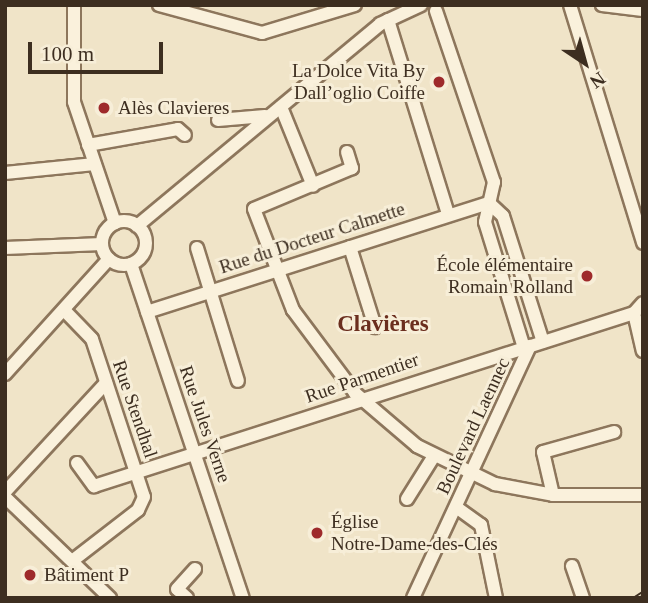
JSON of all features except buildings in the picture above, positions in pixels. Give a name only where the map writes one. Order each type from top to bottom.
[{"type":"street","points":[[74,5],[71,83],[88,145],[115,223]]},
{"type":"street","points":[[166,6],[262,33],[305,26],[355,5]]},
{"type":"street","points":[[140,229],[281,107],[388,20],[421,5],[442,8],[494,182],[485,222],[532,345]]},
{"type":"street","points":[[570,5],[643,243]]},
{"type":"street","points":[[602,5],[643,10]]},
{"type":"street","points":[[388,20],[448,214]]},
{"type":"street","points":[[140,229],[265,116],[281,107]]},
{"type":"street","points":[[281,107],[313,186]]},
{"type":"street","points":[[218,120],[265,116]]},
{"type":"street","points":[[88,145],[178,129],[185,135]]},
{"type":"street","points":[[346,152],[352,167],[313,186],[252,204],[293,310],[362,400],[434,456],[472,473],[553,495],[643,495]]},
{"type":"street","points":[[5,173],[69,172],[95,164]]},
{"type":"street","points":[[489,203],[503,216],[532,345]]},
{"type":"street","name":"Rue du Docteur Calmette","points":[[147,312],[489,203]]},
{"type":"street","points":[[115,223],[140,229]]},
{"type":"street","points":[[102,244],[115,223]]},
{"type":"street","points":[[109,259],[131,264],[145,247],[140,229]]},
{"type":"street","points":[[5,248],[102,244]]},
{"type":"street","points":[[102,244],[109,259]]},
{"type":"street","points":[[350,247],[375,327]]},
{"type":"street","points":[[197,248],[238,381]]},
{"type":"street","points":[[5,374],[109,259]]},
{"type":"street","name":"Rue Jules Verne","points":[[131,264],[243,598]]},
{"type":"street","points":[[638,308],[643,351]]},
{"type":"street","name":"Rue Parmentier","points":[[195,454],[638,308]]},
{"type":"street","name":"Rue Stendhal","points":[[64,310],[92,339],[134,472],[195,454]]},
{"type":"street","name":"Boulevard Laennec","points":[[413,598],[532,345]]},
{"type":"street","points":[[106,383],[5,495],[110,598]]},
{"type":"street","points":[[553,495],[543,452],[614,432]]},
{"type":"street","points":[[407,499],[434,456]]},
{"type":"street","points":[[72,561],[138,510],[144,497],[134,472],[94,486],[77,463]]},
{"type":"street","points":[[456,507],[481,525],[496,598]]},
{"type":"street","points":[[572,566],[583,598]]},
{"type":"street","points":[[187,598],[177,589],[195,569]]},
{"type":"railway","points":[[635,598],[643,593]]},
{"type":"place","name":"La Dolce Vita By Dall’oglio Coiffe","points":[[439,82]]},
{"type":"place","name":"Alès Clavieres","points":[[104,108]]},
{"type":"place","name":"École élémentaire Romain Rolland","points":[[587,276]]},
{"type":"place","name":"Église Notre-Dame-des-Clés","points":[[317,533]]},
{"type":"place","name":"Bâtiment P","points":[[30,575]]},
{"type":"district","name":"Clavières","points":[[383,324]]}]
